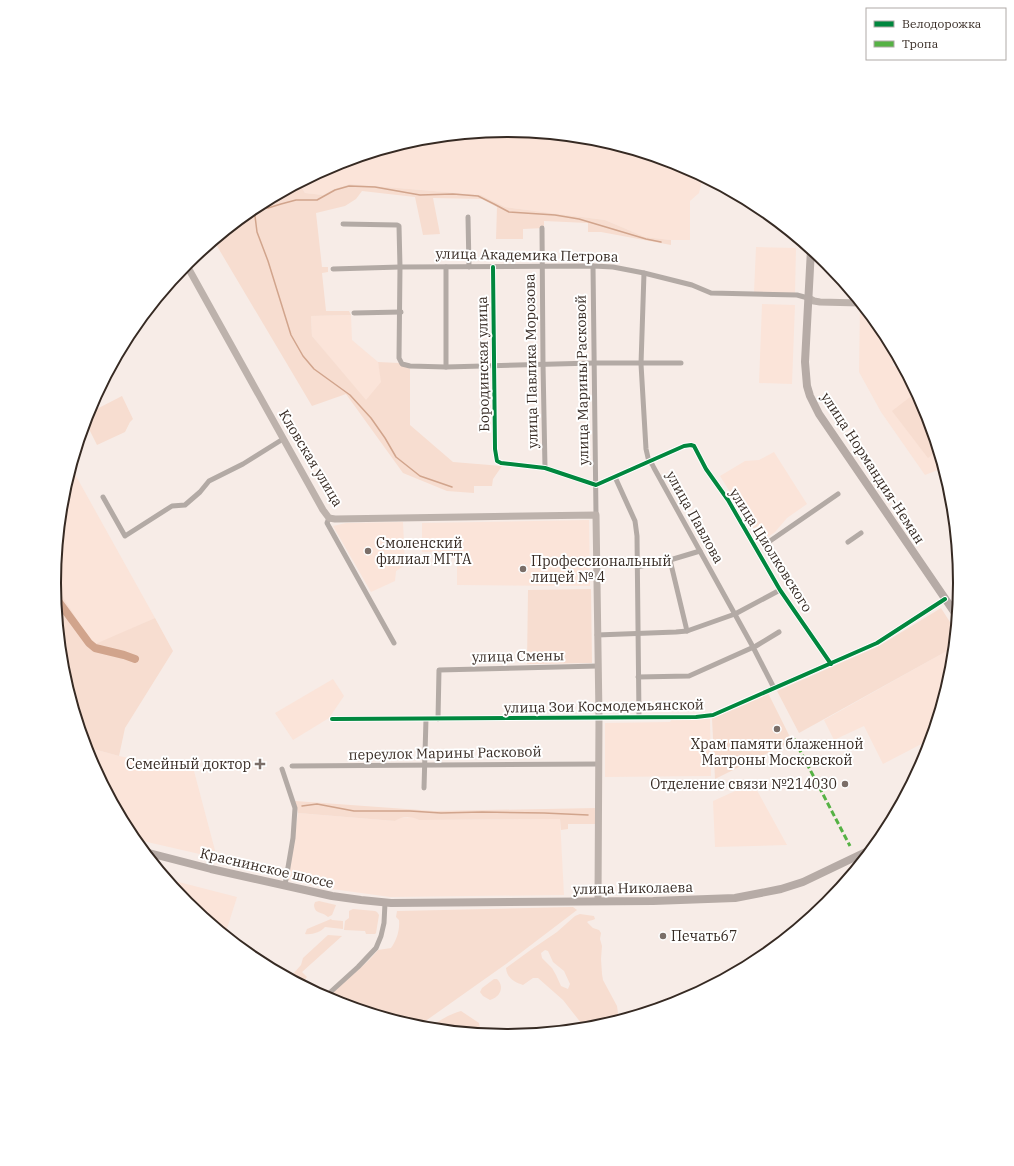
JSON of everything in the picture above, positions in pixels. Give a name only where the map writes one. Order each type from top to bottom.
[{"type":"main road","name":"улица Нормандия-Неман","points":[[811,257],[805,362],[807,386],[810,396],[823,420],[952,609]]},
{"type":"main road","name":"Краснинское шоссе","points":[[152,854],[211,869],[345,898],[386,903]]},
{"type":"main road","name":"улица Николаева","points":[[386,903],[676,901],[746,897],[803,882],[862,854]]},
{"type":"street","points":[[468,217],[469,267]]},
{"type":"street","points":[[343,224],[399,226],[401,312],[399,358],[402,364],[410,366],[446,367],[594,363],[681,364]]},
{"type":"street","name":"улица Павлика Морозова","points":[[542,228],[545,468]]},
{"type":"street","name":"улица Марины Расковой","points":[[593,266],[599,717],[598,901]]},
{"type":"street","name":"улица Академика Петрова","points":[[333,269],[400,267],[613,267],[644,272],[692,285],[711,293],[797,295],[820,302],[854,303]]},
{"type":"street","points":[[446,267],[446,367]]},
{"type":"street","name":"Бородинская улица","points":[[493,267],[495,449],[497,461],[501,463],[545,468]]},
{"type":"street","name":"Кловская улица","points":[[190,271],[283,440],[329,518],[596,515]]},
{"type":"street","name":"улица Павлова","points":[[644,272],[641,364],[646,449],[649,462],[652,464],[735,614],[774,688]]},
{"type":"street","points":[[354,313],[401,312]]},
{"type":"street","points":[[103,497],[125,536],[172,506],[185,504],[200,492],[209,481],[243,464],[283,440]]},
{"type":"street","name":"улица Циолковского","points":[[649,462],[684,446],[694,446],[706,469],[728,500],[780,590],[831,664]]},
{"type":"street","points":[[545,468],[596,485],[649,462]]},
{"type":"street","points":[[615,477],[635,521],[637,536],[639,717]]},
{"type":"street","points":[[770,541],[838,494]]},
{"type":"street","points":[[329,518],[327,523],[394,643]]},
{"type":"street","points":[[848,542],[861,533]]},
{"type":"street","points":[[637,567],[670,560],[700,551]]},
{"type":"street","points":[[670,560],[687,631]]},
{"type":"street","points":[[597,635],[687,631],[735,614],[780,590]]},
{"type":"street","name":"улица Зои Космодемьянской","points":[[332,719],[639,717],[713,715],[876,643],[945,599]]},
{"type":"street","points":[[638,677],[689,676],[753,647],[779,632]]},
{"type":"street","name":"улица Смены","points":[[438,719],[439,670],[598,666]]},
{"type":"street","points":[[424,788],[426,719]]},
{"type":"street","name":"переулок Марины Расковой","points":[[292,766],[599,764]]},
{"type":"street","points":[[282,769],[295,808],[293,838],[285,885]]},
{"type":"street","points":[[330,992],[376,948],[384,923],[386,903]]},
{"type":"shaded area","points":[[507,137],[562,141],[476,138]]},
{"type":"shaded area","points":[[477,138],[560,141],[594,146],[622,152],[650,161],[678,171],[702,182],[699,193],[690,201],[690,240],[671,240],[645,237],[605,220],[505,207],[481,195],[350,184],[334,189],[323,195],[305,193],[302,187],[310,183],[336,171],[392,152],[449,141]]},
{"type":"shaded area","points":[[350,184],[481,195],[505,207],[605,220],[645,237],[671,240],[671,245],[601,232],[588,232],[588,223],[544,221],[544,228],[523,229],[523,239],[496,239],[497,207],[482,199],[433,198],[440,234],[423,235],[415,197],[362,191],[356,199],[345,206],[316,213],[322,267],[328,267],[328,272],[322,273],[326,311],[349,311],[351,315],[311,316],[312,336],[366,400],[381,382],[378,362],[399,363],[410,369],[410,425],[453,462],[502,466],[493,479],[492,486],[474,486],[474,493],[447,491],[403,473],[346,394],[312,406],[216,245],[235,229],[259,212],[302,187],[305,193],[323,195],[334,189]]},
{"type":"shaded area","points":[[756,247],[796,248],[795,294],[754,292]]},
{"type":"shaded area","points":[[762,304],[795,305],[792,384],[759,383]]},
{"type":"shaded area","points":[[860,310],[878,335],[893,361],[893,366],[896,366],[907,386],[919,412],[938,470],[925,475],[881,412],[859,372]]},
{"type":"shaded area","points":[[351,315],[352,340],[378,362],[382,382],[366,401],[312,336],[311,316]]},
{"type":"shaded area","points":[[122,396],[133,419],[125,432],[97,445],[89,429],[96,409]]},
{"type":"shaded area","points":[[912,396],[919,412],[933,454],[928,458],[892,411]]},
{"type":"shaded area","points":[[774,452],[807,504],[787,518],[775,532],[761,542],[720,476],[745,461],[759,460]]},
{"type":"shaded area","points":[[75,474],[155,618],[93,646],[61,595],[62,554],[65,525]]},
{"type":"shaded area","name":"Профессиональный лицей № 4","points":[[589,520],[590,586],[457,585],[457,552],[422,552],[422,523]]},
{"type":"shaded area","points":[[403,522],[405,565],[396,571],[395,581],[371,592],[333,526],[346,523]]},
{"type":"shaded area","points":[[591,589],[592,663],[527,664],[528,590]]},
{"type":"shaded area","points":[[61,595],[93,645],[155,618],[173,651],[125,728],[119,756],[93,749],[76,698],[70,670],[65,641]]},
{"type":"shaded area","points":[[941,608],[951,623],[947,651],[799,733],[777,691],[879,646]]},
{"type":"shaded area","points":[[947,650],[938,698],[923,743],[883,764],[864,726],[834,740],[824,720]]},
{"type":"shaded area","points":[[333,679],[344,696],[329,718],[293,740],[275,713]]},
{"type":"shaded area","points":[[768,693],[792,741],[715,779],[712,718]]},
{"type":"shaded area","points":[[672,719],[710,719],[711,776],[605,777],[605,723],[670,722]]},
{"type":"shaded area","points":[[93,749],[119,756],[194,771],[217,858],[143,841],[121,806]]},
{"type":"shaded area","points":[[753,783],[787,845],[715,847],[713,801]]},
{"type":"shaded area","points":[[295,801],[434,811],[596,808],[597,824],[568,824],[568,829],[561,830],[560,819],[419,820],[407,817],[395,821],[298,813]]},
{"type":"shaded area","points":[[298,813],[395,821],[399,818],[413,817],[419,820],[560,819],[564,895],[390,897],[325,888],[288,880]]},
{"type":"shaded area","points":[[176,881],[237,897],[227,930]]},
{"type":"shaded area","points":[[319,901],[336,905],[332,915],[328,917],[317,912],[314,905],[315,902]]},
{"type":"shaded area","points":[[573,907],[577,910],[506,964],[426,1021],[392,1014],[332,993],[378,950],[391,948],[395,942],[398,931],[399,920],[396,917],[397,911]]},
{"type":"shaded area","points":[[353,909],[377,912],[379,915],[375,934],[366,934],[365,931],[344,930],[345,921],[349,918],[349,911]]},
{"type":"shaded area","points":[[580,914],[594,916],[595,919],[587,922],[601,933],[600,939],[602,946],[601,959],[603,980],[617,1006],[618,1015],[581,1022],[563,1000],[538,978],[533,978],[523,985],[509,977],[506,968],[557,932],[575,916]],"holes":[[[545,950],[548,951],[553,962],[564,971],[570,984],[568,989],[561,986],[552,968],[542,958],[541,953]]]},
{"type":"shaded area","points":[[331,919],[343,921],[343,929],[325,927],[316,933],[305,934],[307,929]]},
{"type":"shaded area","points":[[328,935],[342,936],[302,972],[307,977],[304,980],[293,974],[301,965],[303,958]]},
{"type":"shaded area","points":[[494,979],[497,979],[501,985],[501,988],[499,994],[494,999],[490,1000],[483,996],[480,992],[482,988]]},
{"type":"shaded area","points":[[461,1011],[479,1023],[480,1028],[436,1023]]},
{"type":"waterway","points":[[266,208],[296,200],[317,200],[335,190],[349,186],[375,187],[420,195],[453,194],[478,196],[509,212],[555,215],[579,219],[661,242]]},
{"type":"waterway","points":[[255,215],[257,232],[268,261],[291,335],[303,356],[314,369],[350,395],[371,418],[396,457],[420,476],[452,487]]},
{"type":"waterway","points":[[62,606],[89,643],[95,648],[135,659]]},
{"type":"waterway","points":[[302,806],[317,804],[354,811],[544,813],[588,815]]},
{"type":"marked path","points":[[794,739],[850,846]]},
{"type":"cycle path","points":[[493,267],[495,449],[497,461],[501,463],[545,468],[596,485],[684,446],[694,446],[706,469],[728,500],[780,590],[831,664]]},
{"type":"cycle path","points":[[332,719],[696,717],[713,715],[877,643],[945,599]]},
{"type":"place","name":"Смоленский филиал МГТА","points":[[368,551]]},
{"type":"place","name":"Профессиональный лицей № 4","points":[[523,569]]},
{"type":"place","name":"Храм памяти блаженной Матроны Московской","points":[[777,729]]},
{"type":"place","name":"Семейный доктор","points":[[260,764]]},
{"type":"place","name":"Отделение связи №214030","points":[[845,784]]},
{"type":"place","name":"Печать67","points":[[663,936]]}]
